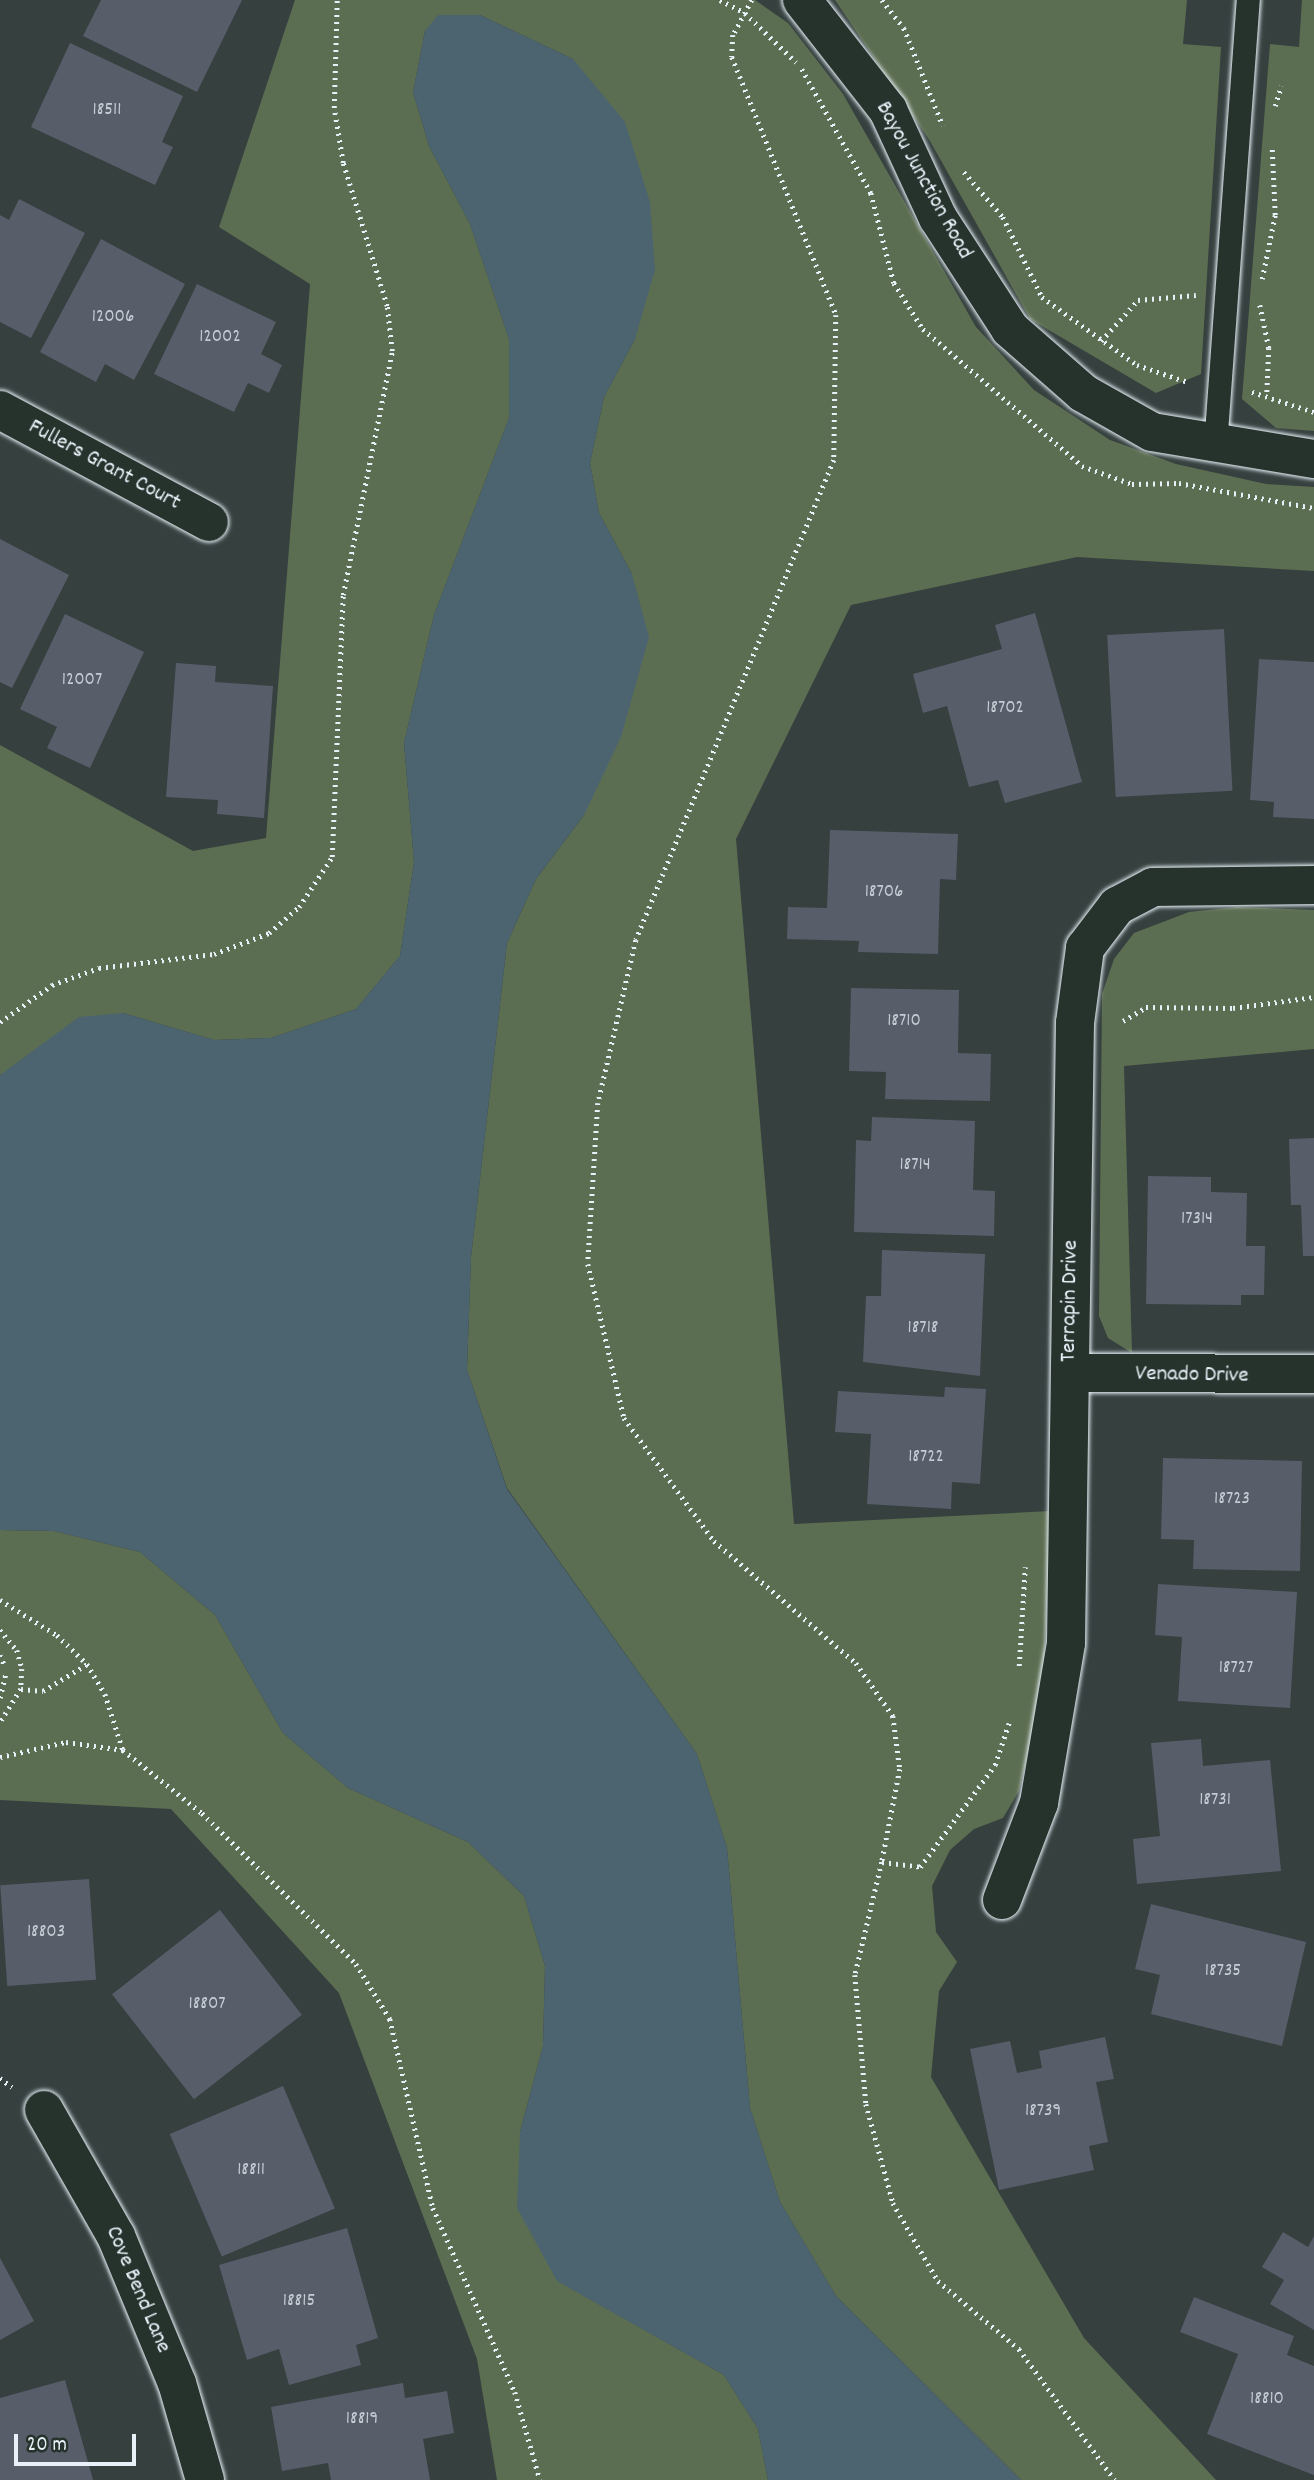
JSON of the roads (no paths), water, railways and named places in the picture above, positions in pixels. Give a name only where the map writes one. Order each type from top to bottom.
[{"type":"street","name":"Bayou Junction Road","points":[[802,0],[888,110],[939,218],[1010,329],[1083,393],[1152,432],[1215,446],[1314,459]]},
{"type":"street","name":"Fullers Grant Court","points":[[0,410],[209,522]]},
{"type":"street","name":"Terrapin Drive","points":[[1002,1900],[1039,1803],[1064,1666],[1070,1579],[1075,1023],[1085,948],[1117,906],[1153,887],[1314,885]]},
{"type":"street","name":"Venado Drive","points":[[1070,1373],[1314,1374]]},
{"type":"street","name":"Cove Bend Lane","points":[[44,2109],[116,2236],[177,2384],[205,2480]]},
{"type":"lane","points":[[1215,446],[1248,0]]},
{"type":"water","points":[[438,15],[480,15],[573,59],[625,122],[650,202],[655,270],[635,339],[604,397],[590,463],[599,513],[632,574],[649,637],[621,737],[584,815],[536,879],[507,943],[471,1257],[467,1370],[507,1489],[697,1754],[727,1848],[750,2108],[780,2202],[836,2296],[1021,2480],[768,2480],[758,2429],[724,2375],[557,2281],[517,2208],[520,2132],[543,2046],[545,1966],[524,1896],[468,1842],[348,1788],[283,1733],[215,1615],[140,1552],[54,1531],[0,1530],[0,1075],[79,1017],[123,1013],[214,1040],[271,1038],[356,1009],[400,956],[414,862],[404,743],[434,615],[509,418],[509,339],[470,224],[429,146],[413,92],[425,31]]}]
